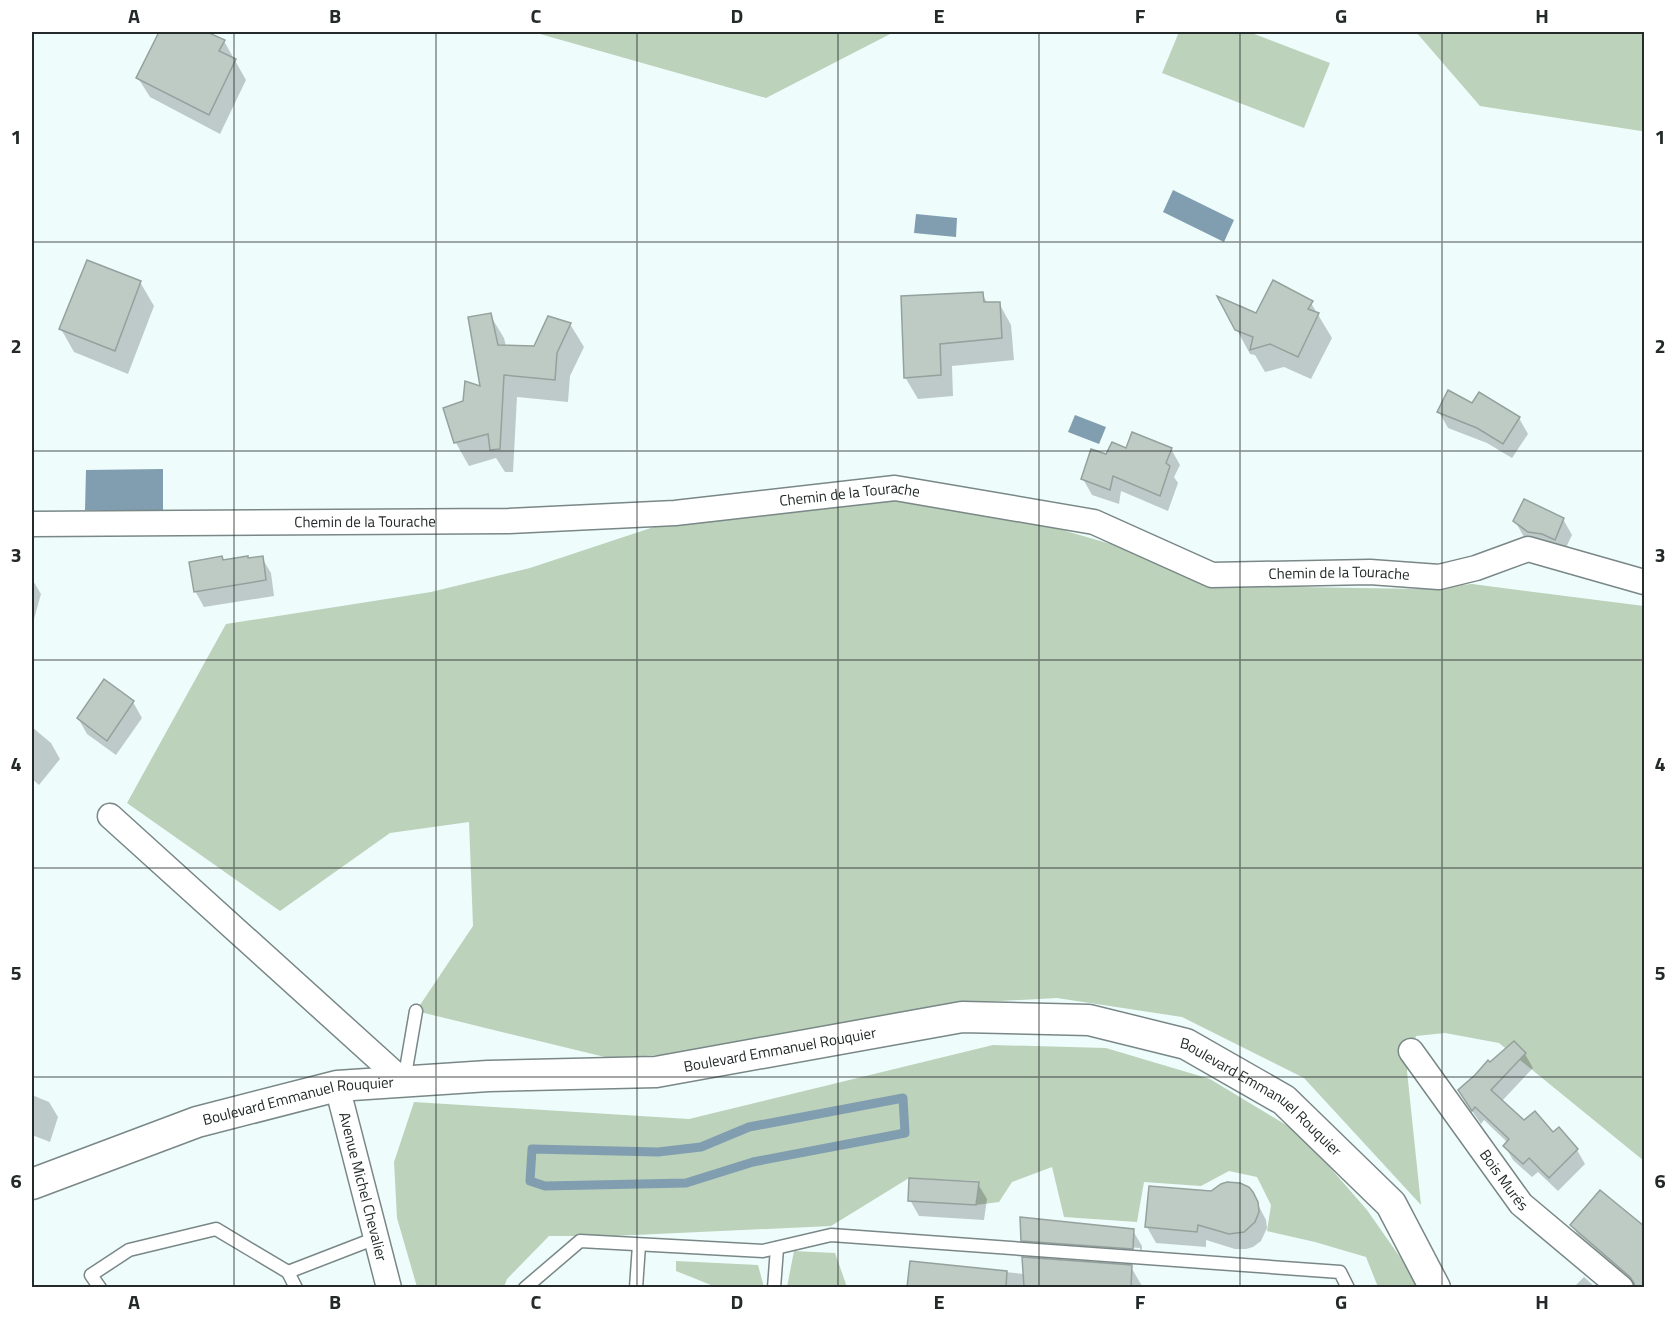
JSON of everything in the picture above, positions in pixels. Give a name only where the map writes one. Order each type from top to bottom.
[{"type":"street","name":"Chemin de la Tourache","points":[[32,524],[520,521],[675,513],[895,488],[1094,522],[1212,575],[1370,572],[1439,577],[1476,568],[1528,549],[1644,582]]},
{"type":"street","points":[[110,816],[404,1082]]},
{"type":"street","name":"Boulevard Emmanuel Rouquier","points":[[32,1184],[197,1122],[337,1086],[488,1076],[656,1072],[962,1017],[1089,1020],[1186,1044],[1284,1100],[1391,1204],[1435,1287]]},
{"type":"street","name":"Bois Murés","points":[[1411,1051],[1521,1203],[1621,1287]]},
{"type":"street","name":"Avenue Michel Chevalier","points":[[337,1086],[389,1287]]},
{"type":"lane","points":[[404,1082],[416,1011]]},
{"type":"lane","points":[[100,1287],[91,1275],[129,1250],[216,1228],[288,1272],[296,1287]]},
{"type":"lane","points":[[525,1287],[580,1241],[764,1251],[831,1235],[1340,1272],[1348,1287]]},
{"type":"lane","points":[[288,1272],[376,1238]]},
{"type":"lane","points":[[636,1287],[639,1245]]},
{"type":"lane","points":[[774,1287],[777,1248]]},
{"type":"green space","points":[[533,32],[894,32],[766,98]]},
{"type":"green space","points":[[1179,32],[1249,32],[1330,63],[1304,128],[1162,73]]},
{"type":"green space","points":[[1416,32],[1644,32],[1644,130],[1480,106]]},
{"type":"green space","points":[[861,496],[950,498],[1118,546],[1243,586],[1419,589],[1472,584],[1644,606],[1644,1161],[1499,1043],[1445,1033],[1416,1036],[1407,1071],[1421,1205],[1304,1078],[1182,1017],[1057,998],[945,1004],[677,1054],[609,1058],[416,1011],[473,926],[469,822],[390,833],[280,911],[127,803],[226,624],[431,592],[530,568],[684,517]]},
{"type":"green space","points":[[993,1045],[1106,1048],[1210,1079],[1301,1134],[1367,1210],[1421,1287],[1378,1287],[1366,1257],[1267,1231],[1271,1205],[1257,1177],[1229,1171],[1201,1186],[1144,1182],[1137,1222],[1064,1217],[1052,1167],[1012,1182],[999,1202],[976,1205],[979,1181],[909,1178],[831,1226],[613,1236],[549,1236],[507,1279],[504,1287],[417,1287],[397,1218],[394,1162],[414,1102],[689,1119]]},
{"type":"green space","points":[[794,1251],[835,1253],[847,1287],[787,1287]]},
{"type":"green space","points":[[676,1261],[758,1265],[764,1287],[716,1287],[676,1271]]},
{"type":"water","points":[[1173,190],[1234,220],[1224,242],[1163,212]]},
{"type":"water","points":[[916,214],[957,218],[956,237],[914,233]]},
{"type":"water","points":[[1075,415],[1106,427],[1099,444],[1068,432]]},
{"type":"water","points":[[163,469],[163,510],[85,510],[86,470]]},
{"type":"building","points":[[159,32],[207,32],[225,40],[219,51],[236,59],[209,115],[136,78]]},
{"type":"building","points":[[87,260],[141,281],[115,351],[59,329]]},
{"type":"building","points":[[1273,280],[1313,301],[1308,309],[1319,313],[1298,357],[1270,344],[1250,350],[1253,337],[1235,330],[1217,296],[1256,313]]},
{"type":"building","points":[[983,292],[984,302],[1000,302],[1002,338],[940,344],[941,375],[904,378],[901,296]]},
{"type":"building","points":[[491,313],[498,345],[534,346],[548,316],[571,323],[557,353],[555,380],[504,375],[500,449],[490,450],[488,434],[454,443],[443,408],[463,401],[465,381],[480,386],[468,317]]},
{"type":"building","points":[[1448,390],[1472,403],[1479,392],[1520,417],[1503,444],[1477,428],[1437,412]]},
{"type":"building","points":[[1132,432],[1172,448],[1166,463],[1170,466],[1160,496],[1113,476],[1110,490],[1081,479],[1091,449],[1106,454],[1112,442],[1126,448]]},
{"type":"building","points":[[1524,499],[1564,518],[1555,540],[1542,534],[1528,532],[1513,521]]},
{"type":"building","points":[[222,556],[223,560],[263,556],[266,580],[194,592],[189,562]]},
{"type":"building","points":[[104,679],[134,701],[107,741],[77,718]]},
{"type":"building","points":[[1514,1041],[1526,1053],[1491,1090],[1524,1120],[1535,1111],[1553,1132],[1559,1127],[1578,1149],[1549,1178],[1529,1158],[1523,1164],[1503,1146],[1509,1139],[1475,1107],[1472,1111],[1458,1090],[1488,1060],[1490,1062]]},
{"type":"building","points":[[909,1178],[979,1182],[976,1205],[908,1201]]},
{"type":"building","points":[[1227,1182],[1240,1183],[1249,1187],[1258,1202],[1259,1212],[1255,1222],[1244,1232],[1229,1234],[1198,1225],[1197,1232],[1145,1227],[1149,1186],[1211,1191]]},
{"type":"building","points":[[1600,1190],[1644,1226],[1644,1287],[1635,1287],[1630,1277],[1570,1225]]},
{"type":"building","points":[[1020,1217],[1134,1229],[1133,1249],[1021,1241]]},
{"type":"building","points":[[1022,1257],[1132,1265],[1131,1287],[1024,1287]]},
{"type":"building","points":[[910,1261],[1007,1271],[1006,1287],[907,1287]]},
{"type":"waterway","points":[[903,1098],[905,1133],[753,1162],[686,1183],[545,1186],[530,1181],[532,1149],[658,1152],[701,1147],[749,1127],[903,1098]]}]
